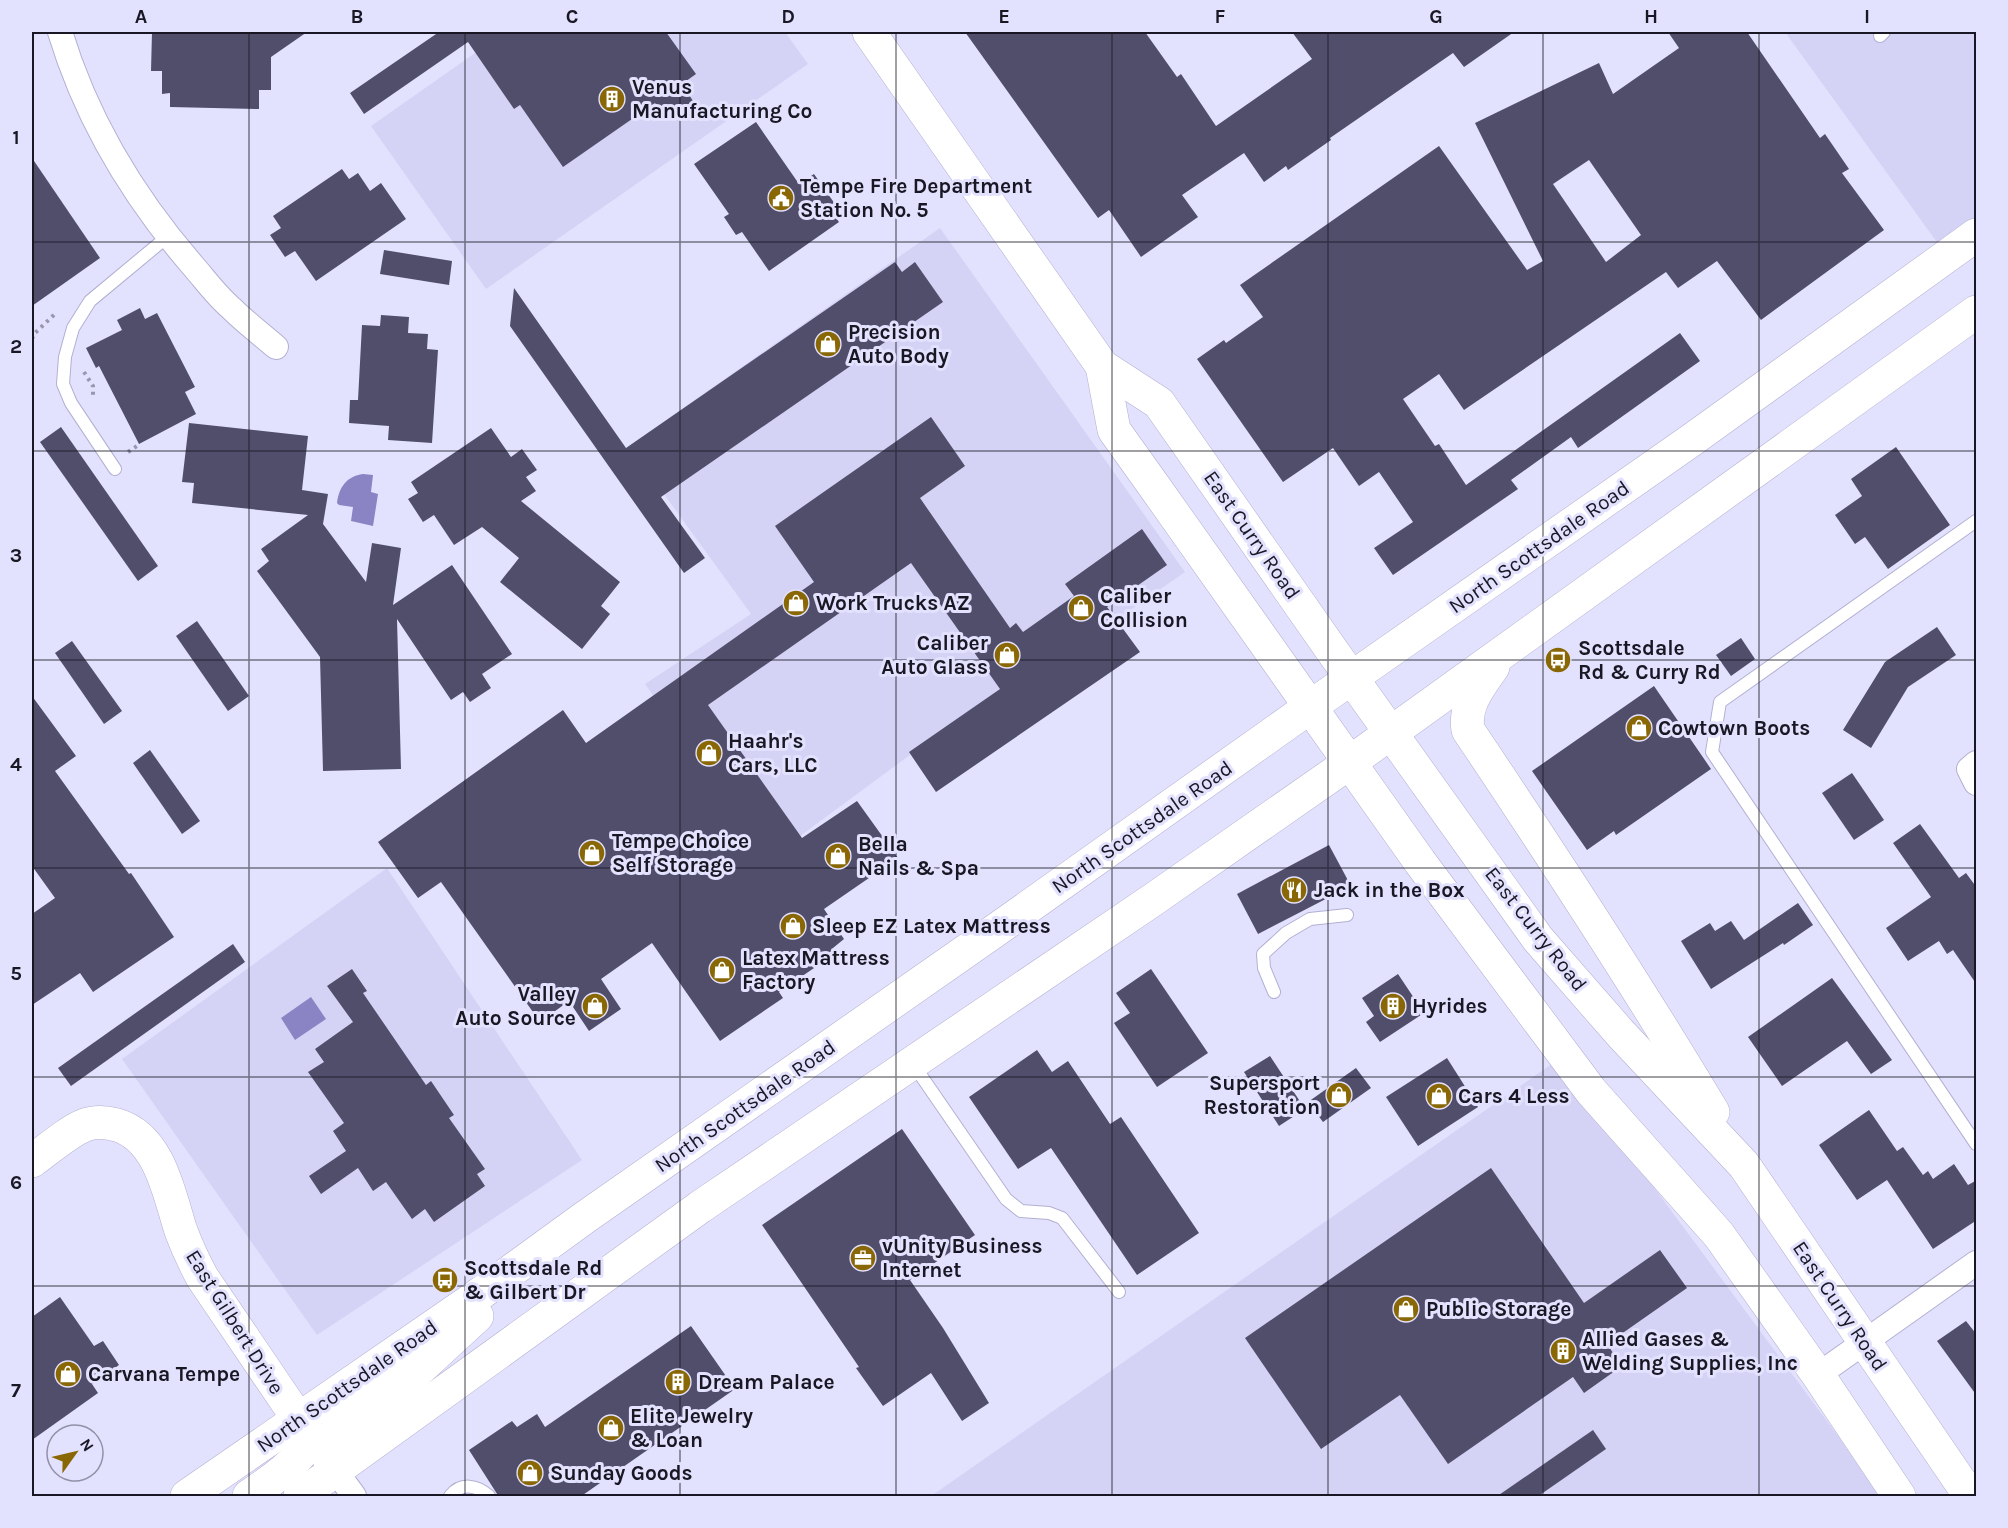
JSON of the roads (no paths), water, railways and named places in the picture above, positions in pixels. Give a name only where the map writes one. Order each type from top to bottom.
[{"type":"main road","name":"East Curry Road","points":[[869,32],[1102,366],[1159,403],[1539,939],[1621,1034],[1744,1165],[1970,1497]]},
{"type":"main road","name":"North Scottsdale Road","points":[[187,1497],[470,1301],[523,1261],[1692,439],[1977,235]]},
{"type":"main road","points":[[300,1497],[700,1207],[1144,906],[1349,763],[1977,312]]},
{"type":"main road","name":"East Curry Road","points":[[1102,366],[1114,430],[1468,928],[1591,1091],[1719,1235],[1818,1375],[1899,1497]]},
{"type":"main road","points":[[1500,656],[1470,703],[1466,718],[1468,730],[1552,854],[1655,1015],[1744,1165]]},
{"type":"main road","name":"East Gilbert Drive","points":[[32,1161],[82,1126],[105,1122],[122,1127],[136,1135],[156,1160],[192,1258],[202,1277],[307,1430],[309,1440],[293,1463],[249,1497]]},
{"type":"main road","points":[[335,1470],[328,1454],[329,1443],[336,1431],[413,1375],[484,1310],[523,1261]]},
{"type":"street","points":[[60,32],[88,107],[112,157],[149,213],[167,237],[229,307],[276,347]]},
{"type":"street","points":[[1818,1375],[1977,1263]]},
{"type":"street","points":[[335,1470],[354,1497]]},
{"type":"lane","points":[[116,469],[71,403],[63,384],[65,357],[73,328],[90,301],[167,237]]},
{"type":"lane","points":[[1977,521],[1720,702],[1712,752],[1977,1144]]},
{"type":"lane","points":[[1274,992],[1264,968],[1263,954],[1286,933],[1310,919],[1347,915]]},
{"type":"lane","points":[[913,1063],[1006,1199],[1021,1211],[1049,1213],[1062,1218],[1119,1292]]},
{"type":"lane","points":[[450,1497],[453,1492],[465,1485],[481,1489],[489,1497]]},
{"type":"place","name":"Venus Manufacturing Co","points":[[612,99]]},
{"type":"place","name":"Tempe Fire Department Station No. 5","points":[[781,198]]},
{"type":"place","name":"Precision Auto Body","points":[[828,344]]},
{"type":"place","name":"Work Trucks AZ","points":[[796,603]]},
{"type":"place","name":"Caliber Collision","points":[[1081,608]]},
{"type":"place","name":"Caliber Auto Glass","points":[[1007,655]]},
{"type":"place","name":"Scottsdale Rd & Curry Rd","points":[[1558,660]]},
{"type":"place","name":"Cowtown Boots","points":[[1639,728]]},
{"type":"place","name":"Haahr's Cars, LLC","points":[[709,753]]},
{"type":"place","name":"Tempe Choice Self Storage","points":[[592,853]]},
{"type":"place","name":"Bella Nails & Spa","points":[[838,856]]},
{"type":"place","name":"Jack in the Box","points":[[1294,890]]},
{"type":"place","name":"Sleep EZ Latex Mattress","points":[[793,926]]},
{"type":"place","name":"Latex Mattress Factory","points":[[722,970]]},
{"type":"place","name":"Valley Auto Source","points":[[595,1006]]},
{"type":"place","name":"Hyrides","points":[[1393,1006]]},
{"type":"place","name":"Supersport Restoration","points":[[1339,1095]]},
{"type":"place","name":"Cars 4 Less","points":[[1439,1096]]},
{"type":"place","name":"vUnity Business Internet","points":[[863,1258]]},
{"type":"place","name":"Scottsdale Rd & Gilbert Dr","points":[[445,1280]]},
{"type":"place","name":"Public Storage","points":[[1406,1309]]},
{"type":"place","name":"Allied Gases & Welding Supplies, Inc","points":[[1563,1351]]},
{"type":"place","name":"Carvana Tempe","points":[[68,1374]]},
{"type":"place","name":"Dream Palace","points":[[678,1382]]},
{"type":"place","name":"Elite Jewelry & Loan","points":[[611,1428]]},
{"type":"place","name":"Sunday Goods","points":[[530,1473]]}]
